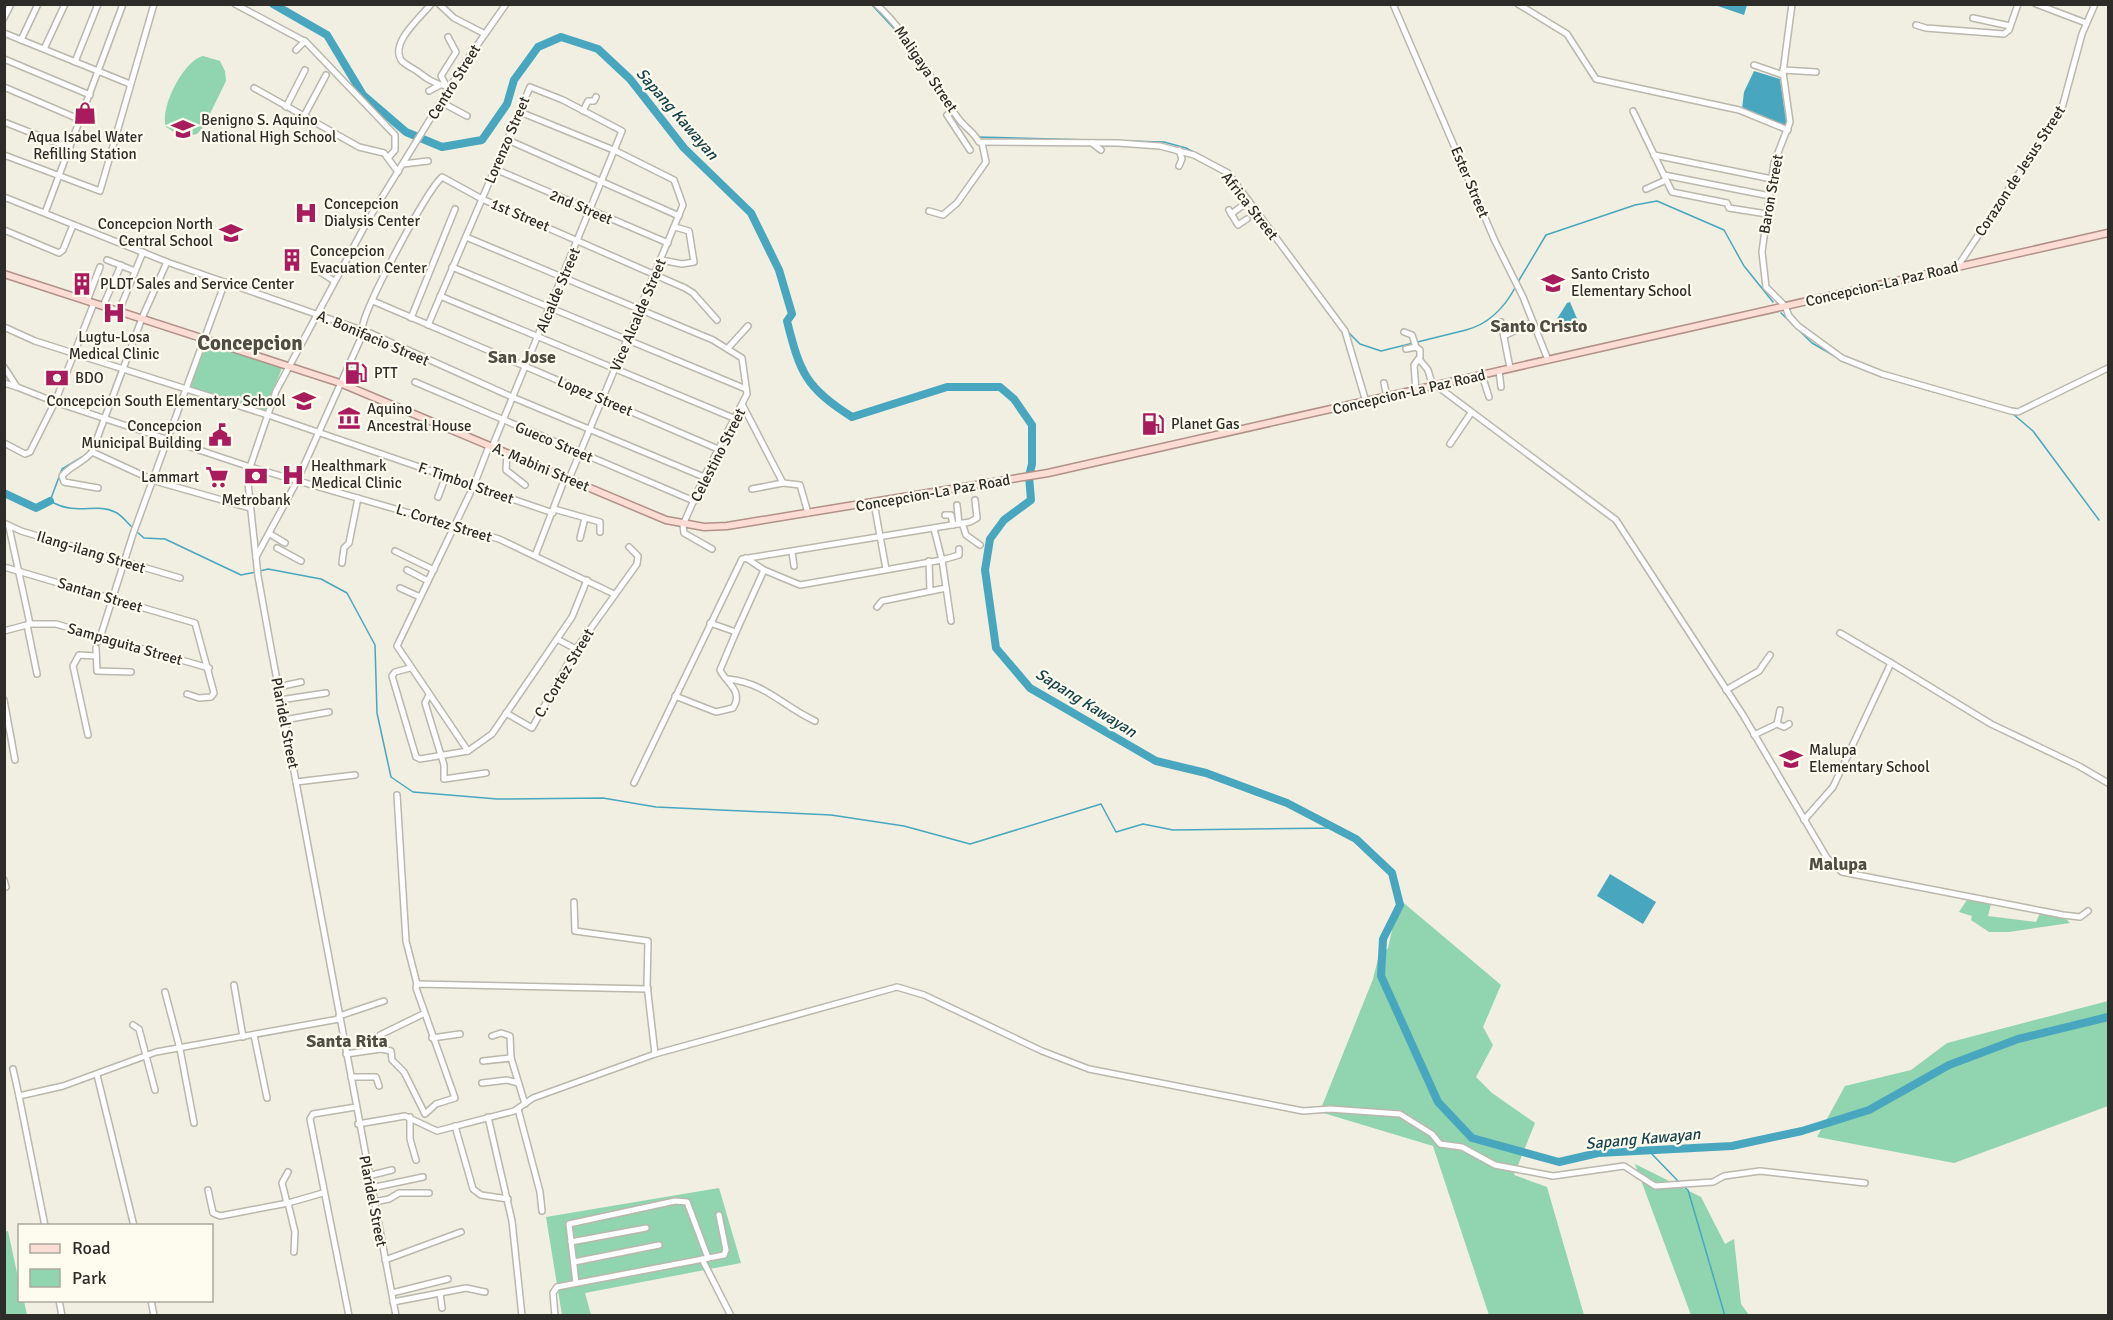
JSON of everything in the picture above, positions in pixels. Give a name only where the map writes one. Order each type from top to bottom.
[{"type":"main road","name":"Concepcion-La Paz Road","points":[[704,527],[727,526],[1041,475],[2109,233]]},
{"type":"main road","name":"A. Mabini Street","points":[[4,274],[205,337],[340,383],[683,525],[704,527]]},
{"type":"street","points":[[4,18],[11,4]]},
{"type":"street","points":[[21,40],[38,4]]},
{"type":"street","points":[[44,49],[65,4]]},
{"type":"street","points":[[75,62],[98,4]]},
{"type":"street","points":[[45,213],[123,4]]},
{"type":"street","points":[[4,155],[100,191],[154,4]]},
{"type":"street","points":[[235,4],[305,41],[395,135],[395,150],[388,158]]},
{"type":"street","points":[[431,4],[411,24],[399,49],[399,54],[401,61],[445,87]]},
{"type":"street","points":[[439,4],[454,18],[485,34]]},
{"type":"street","name":"Centro Street","points":[[404,163],[441,102],[445,87],[506,4]]},
{"type":"street","name":"Maligaya Street","points":[[876,4],[895,22],[952,112],[978,139]]},
{"type":"street","name":"Ester Street","points":[[1393,4],[1548,360]]},
{"type":"street","points":[[1518,4],[1567,34],[1596,79],[1739,110],[1788,130]]},
{"type":"street","name":"Baron Street","points":[[1792,4],[1783,73],[1790,122],[1775,156],[1762,252],[1764,279],[1770,293],[1785,306],[1789,316],[1798,326],[1848,361],[1970,401],[2011,411],[2018,412],[2109,368]]},
{"type":"street","points":[[1916,25],[1926,28],[2003,34],[2008,32],[2018,4]]},
{"type":"street","points":[[2036,4],[2085,22]]},
{"type":"street","name":"Corazon de Jesus Street","points":[[1958,266],[2062,108],[2085,22],[2095,4]]},
{"type":"street","points":[[1973,18],[2010,26]]},
{"type":"street","points":[[4,33],[130,84]]},
{"type":"street","points":[[445,87],[441,76],[456,52],[448,37]]},
{"type":"street","points":[[296,50],[305,41]]},
{"type":"street","points":[[4,59],[90,95]]},
{"type":"street","points":[[1754,65],[1783,73],[1816,72]]},
{"type":"street","points":[[286,107],[305,70]]},
{"type":"street","points":[[304,116],[326,75]]},
{"type":"street","points":[[4,87],[81,120]]},
{"type":"street","points":[[429,91],[445,87]]},
{"type":"street","name":"Lorenzo Street","points":[[428,325],[530,87],[583,111]]},
{"type":"street","points":[[254,88],[359,147],[384,153],[398,172]]},
{"type":"street","points":[[583,111],[588,101],[594,101],[596,97]]},
{"type":"street","points":[[441,102],[467,116]]},
{"type":"street","name":"Alcalde Street","points":[[410,668],[397,646],[474,485],[623,134],[583,111]]},
{"type":"street","points":[[1633,111],[1672,192],[1727,203],[1730,208],[1767,214]]},
{"type":"street","points":[[520,112],[616,151]]},
{"type":"street","points":[[952,112],[949,119],[970,150]]},
{"type":"street","points":[[4,122],[70,148]]},
{"type":"street","points":[[929,211],[943,215],[957,203],[986,162],[978,139]]},
{"type":"street","name":"Africa Street","points":[[978,139],[1146,144],[1179,150],[1228,173],[1345,331],[1366,402]]},
{"type":"street","points":[[508,140],[680,216]]},
{"type":"street","points":[[1092,143],[1101,150]]},
{"type":"street","points":[[1179,150],[1182,159],[1179,166]]},
{"type":"street","name":"Vice Alcalde Street","points":[[535,556],[683,205],[676,183],[616,151]]},
{"type":"street","points":[[1654,155],[1772,179]]},
{"type":"street","points":[[404,163],[428,161]]},
{"type":"street","name":"Plaridel Street","points":[[396,1316],[358,1124],[280,700],[258,576],[248,483],[250,467],[268,415],[289,365],[334,281],[404,163]]},
{"type":"street","name":"2nd Street","points":[[495,170],[668,243]]},
{"type":"street","name":"1st Street","points":[[373,301],[430,193],[438,181],[446,177],[482,199],[579,240],[693,293],[717,320]]},
{"type":"street","points":[[1646,189],[1665,177],[1770,196]]},
{"type":"street","name":"A. Bonifacio Street","points":[[4,197],[167,262],[316,313],[704,477]]},
{"type":"street","points":[[1247,219],[1238,225],[1230,212],[1249,201]]},
{"type":"street","points":[[411,318],[455,209]]},
{"type":"street","points":[[4,230],[59,253],[63,250],[73,225]]},
{"type":"street","points":[[661,260],[682,264],[694,262],[689,231],[675,227]]},
{"type":"street","points":[[465,237],[728,348],[748,326]]},
{"type":"street","points":[[119,311],[143,252]]},
{"type":"street","points":[[107,260],[135,272]]},
{"type":"street","points":[[98,488],[61,479],[70,467],[81,463],[92,452],[142,318],[167,262]]},
{"type":"street","points":[[104,306],[120,265]]},
{"type":"street","points":[[4,442],[25,454],[30,452],[55,402],[74,354],[91,302],[99,267]]},
{"type":"street","points":[[452,267],[747,389]]},
{"type":"street","points":[[318,271],[334,281]]},
{"type":"street","points":[[131,672],[97,671],[96,656],[99,641],[124,562],[225,282]]},
{"type":"street","points":[[440,296],[736,419]]},
{"type":"street","points":[[256,557],[268,544],[270,534],[340,383],[373,301]]},
{"type":"street","name":"Lopez Street","points":[[373,301],[718,448]]},
{"type":"street","points":[[1501,322],[1510,368]]},
{"type":"street","points":[[1504,336],[1533,322]]},
{"type":"street","name":"F. Timbol Street","points":[[4,327],[74,354],[268,415],[553,511],[585,518]]},
{"type":"street","points":[[1404,332],[1412,335],[1420,350],[1419,359],[1414,365],[1416,390]]},
{"type":"street","points":[[1406,349],[1416,344]]},
{"type":"street","name":"Celestino Street","points":[[683,525],[718,448],[743,406],[747,389],[745,363],[728,348]]},
{"type":"street","points":[[1419,359],[1428,370],[1435,386],[1544,464],[1616,520],[1726,690],[1827,858],[1846,874],[2062,915],[2080,917],[2088,911]]},
{"type":"street","name":"L. Cortez Street","points":[[4,367],[6,380],[17,387],[55,402],[250,467],[454,524],[506,542],[614,594]]},
{"type":"street","points":[[1499,371],[1501,387]]},
{"type":"street","points":[[1482,375],[1489,397]]},
{"type":"street","name":"Gueco Street","points":[[416,382],[694,501]]},
{"type":"street","points":[[1384,383],[1387,397]]},
{"type":"street","points":[[743,406],[783,483]]},
{"type":"street","points":[[1450,444],[1471,413]]},
{"type":"street","points":[[92,452],[153,480],[250,508]]},
{"type":"street","points":[[507,453],[506,470],[525,485]]},
{"type":"street","points":[[438,497],[446,476]]},
{"type":"street","points":[[752,489],[783,483],[801,485],[808,513]]},
{"type":"street","points":[[342,563],[358,498]]},
{"type":"street","points":[[634,783],[741,560],[934,529],[976,520],[975,500]]},
{"type":"street","points":[[874,503],[886,569]]},
{"type":"street","points":[[957,505],[958,524]]},
{"type":"street","points":[[945,515],[951,514],[966,535],[980,545]]},
{"type":"street","points":[[580,538],[585,518],[602,524],[600,532]]},
{"type":"street","points":[[7,525],[37,674]]},
{"type":"street","name":"Ilang-ilang Street","points":[[7,525],[180,578]]},
{"type":"street","points":[[683,525],[684,533],[712,549]]},
{"type":"street","points":[[934,529],[942,560],[951,621]]},
{"type":"street","points":[[270,534],[285,543]]},
{"type":"street","name":"C. Cortez Street","points":[[506,713],[532,728],[576,649],[639,559],[629,547]]},
{"type":"street","points":[[277,548],[301,561]]},
{"type":"street","points":[[746,558],[764,570],[800,585],[942,560],[959,555],[959,549]]},
{"type":"street","points":[[395,551],[434,570]]},
{"type":"street","points":[[792,552],[794,566]]},
{"type":"street","points":[[929,561],[930,591]]},
{"type":"street","name":"Santan Street","points":[[4,567],[195,623],[209,668]]},
{"type":"street","points":[[408,570],[428,581]]},
{"type":"street","points":[[675,696],[716,712],[733,708],[736,702],[735,688],[720,670],[764,570]]},
{"type":"street","points":[[468,751],[410,668],[395,672],[392,676],[416,757],[420,759],[468,751],[490,737],[572,617],[587,580]]},
{"type":"street","points":[[400,588],[420,597]]},
{"type":"street","points":[[877,607],[882,601],[946,588]]},
{"type":"street","points":[[710,623],[736,632]]},
{"type":"street","name":"Sampaguita Street","points":[[4,631],[28,625],[56,624],[99,641],[209,668]]},
{"type":"street","points":[[1840,633],[1991,724],[2109,783]]},
{"type":"street","points":[[557,639],[576,649]]},
{"type":"street","points":[[88,735],[73,666],[79,655],[96,656]]},
{"type":"street","points":[[1726,690],[1759,671],[1770,655]]},
{"type":"street","points":[[1803,820],[1816,808],[1837,779],[1891,663]]},
{"type":"street","points":[[187,694],[199,698],[213,696],[209,668]]},
{"type":"street","points":[[727,678],[754,683],[763,691],[783,700],[801,715],[815,721]]},
{"type":"street","points":[[278,687],[301,682]]},
{"type":"street","points":[[280,700],[326,693]]},
{"type":"street","points":[[429,695],[425,703],[442,755],[444,779],[486,773]]},
{"type":"street","points":[[4,700],[15,760]]},
{"type":"street","points":[[1777,724],[1780,711]]},
{"type":"street","points":[[284,720],[329,712]]},
{"type":"street","points":[[1754,735],[1777,724],[1784,727],[1789,724]]},
{"type":"street","points":[[296,782],[355,775]]},
{"type":"street","points":[[397,795],[406,941],[423,1014],[455,1098],[436,1104],[425,1114],[421,1122]]},
{"type":"street","points":[[4,880],[6,887]]},
{"type":"street","points":[[574,902],[574,930],[577,932],[648,941],[648,989],[655,1054]]},
{"type":"street","points":[[417,984],[648,989]]},
{"type":"street","points":[[234,985],[243,1037]]},
{"type":"street","points":[[358,1124],[410,1117],[435,1131],[455,1126],[518,1109],[533,1098],[655,1054],[897,987],[924,995],[1042,1051],[1089,1069],[1303,1111],[1330,1109],[1400,1114],[1432,1134],[1440,1144],[1462,1148],[1495,1165],[1532,1173],[1557,1176],[1624,1166],[1655,1186],[1713,1182],[1724,1176],[1760,1171],[1865,1183]]},
{"type":"street","points":[[165,992],[180,1048],[194,1123]]},
{"type":"street","points":[[19,1096],[63,1086],[147,1056],[339,1016],[384,1001]]},
{"type":"street","points":[[381,1049],[380,1035],[423,1014]]},
{"type":"street","points":[[133,1025],[139,1029],[155,1090]]},
{"type":"street","points":[[492,1036],[501,1033],[510,1036],[511,1058],[525,1104]]},
{"type":"street","points":[[432,1038],[460,1034]]},
{"type":"street","points":[[254,1035],[267,1098]]},
{"type":"street","points":[[346,1054],[381,1049],[391,1051],[392,1060],[404,1072],[425,1114]]},
{"type":"street","points":[[483,1061],[511,1058]]},
{"type":"street","points":[[13,1069],[45,1224]]},
{"type":"street","points":[[98,1075],[134,1224]]},
{"type":"street","points":[[351,1077],[376,1077],[379,1086]]},
{"type":"street","points":[[483,1083],[507,1080],[518,1083]]},
{"type":"street","points":[[349,1316],[323,1193],[311,1116],[356,1107]]},
{"type":"street","points":[[518,1109],[540,1192],[542,1211]]},
{"type":"street","points":[[410,1117],[410,1138],[416,1160]]},
{"type":"street","points":[[488,1117],[508,1199],[522,1316]]},
{"type":"street","points":[[455,1126],[473,1189],[481,1195],[508,1199]]},
{"type":"street","points":[[368,1176],[392,1170]]},
{"type":"street","points":[[288,1172],[282,1183],[295,1232],[294,1252]]},
{"type":"street","points":[[371,1188],[423,1177]]},
{"type":"street","points":[[208,1190],[213,1213],[220,1216],[287,1203],[323,1193]]},
{"type":"street","points":[[374,1202],[389,1199],[399,1193],[429,1193]]},
{"type":"street","points":[[576,1283],[569,1224],[571,1222],[684,1200],[687,1202],[705,1259],[731,1316]]},
{"type":"street","points":[[555,1316],[554,1289],[726,1254],[719,1215]]},
{"type":"street","points":[[571,1242],[646,1228]]},
{"type":"street","points":[[385,1260],[461,1232]]},
{"type":"street","points":[[574,1262],[659,1245]]},
{"type":"street","points":[[392,1293],[448,1279]]},
{"type":"street","points":[[393,1302],[468,1288],[485,1292]]},
{"type":"street","points":[[440,1293],[442,1308]]},
{"type":"green space","points":[[203,56],[220,61],[225,71],[226,81],[204,126],[197,134],[182,137],[166,127],[166,108],[181,75],[196,59]]},
{"type":"green space","points":[[205,342],[282,368],[265,411],[189,389]]},
{"type":"green space","points":[[1399,899],[1501,985],[1483,1027],[1493,1045],[1476,1077],[1492,1093],[1535,1123],[1514,1175],[1547,1187],[1584,1315],[1489,1315],[1433,1146],[1310,1109],[1322,1106],[1373,979],[1378,959],[1388,948]]},
{"type":"green space","points":[[1967,900],[1991,904],[1988,916],[2036,922],[2040,913],[2065,918],[2070,923],[2009,932],[1989,932],[1971,920],[1972,916],[1959,912]]},
{"type":"green space","points":[[2108,1001],[2108,1106],[1954,1163],[1817,1137],[1845,1086],[1911,1070],[1947,1043]]},
{"type":"green space","points":[[1635,1164],[1701,1197],[1725,1244],[1734,1239],[1741,1304],[1749,1315],[1691,1315]]},
{"type":"green space","points":[[719,1188],[741,1263],[585,1293],[591,1315],[562,1315],[546,1217]]},
{"type":"green space","points":[[8,1231],[18,1277],[18,1302],[24,1302],[27,1315],[5,1315],[4,1232]]},
{"type":"water","points":[[1715,5],[1747,5],[1744,15]]},
{"type":"water","points":[[1754,71],[1780,79],[1787,127],[1742,109],[1744,92]]},
{"type":"water","points":[[1570,302],[1578,321],[1573,325],[1563,325],[1557,319]]},
{"type":"water","points":[[1610,874],[1656,902],[1643,924],[1597,896]]},
{"type":"waterway","name":"Sapang Kawayan","points":[[273,4],[327,35],[363,95],[406,132],[442,147],[482,140],[507,104],[514,80],[538,47],[561,37],[598,49],[630,79],[684,148],[751,213],[779,270],[792,314],[787,321],[801,367],[807,378],[824,397],[852,417],[947,387],[1000,387],[1014,399],[1032,425],[1032,464],[1029,476],[1031,500],[1004,520],[990,539],[985,570],[996,648],[1030,688],[1156,761],[1206,773],[1287,803],[1356,839],[1392,873],[1400,905],[1383,939],[1381,976],[1438,1102],[1472,1138],[1559,1162],[1598,1153],[1732,1146],[1802,1131],[1869,1110],[1949,1065],[2018,1039],[2108,1017]]},
{"type":"waterway","points":[[871,4],[900,35],[934,90],[968,132]]},
{"type":"waterway","points":[[977,137],[1164,142],[1186,148],[1229,171]]},
{"type":"waterway","points":[[1518,282],[1546,235],[1635,205],[1657,201],[1724,230],[1744,266],[1773,302]]},
{"type":"waterway","points":[[1348,332],[1360,344],[1381,351],[1466,330],[1482,324],[1496,314],[1516,286]]},
{"type":"waterway","points":[[1781,313],[1812,343],[1838,358]]},
{"type":"waterway","points":[[1853,365],[1863,369]]},
{"type":"waterway","points":[[1907,384],[1934,392]]},
{"type":"waterway","points":[[2013,414],[2033,431],[2099,520]]},
{"type":"waterway","points":[[82,457],[62,469],[50,501],[69,508],[108,509],[120,515],[133,528]]},
{"type":"waterway","points":[[4,493],[36,508],[50,501]]},
{"type":"waterway","points":[[136,531],[144,538],[165,539],[241,575],[256,572]]},
{"type":"waterway","points":[[260,571],[268,569],[321,579],[347,593],[375,645],[377,713],[391,777],[413,792],[497,799],[603,798],[656,807],[831,815],[904,826],[970,844],[1101,804],[1116,832],[1143,824],[1173,830],[1335,828]]},
{"type":"waterway","points":[[1650,1152],[1678,1181]]},
{"type":"waterway","points":[[1684,1187],[1688,1190],[1725,1316]]},
{"type":"place","name":"Aqua Isabel Water Refilling Station","points":[[85,113]]},
{"type":"place","name":"Benigno S. Aquino National High School","points":[[183,129]]},
{"type":"place","name":"Concepcion Dialysis Center","points":[[306,213]]},
{"type":"place","name":"Concepcion North Central School","points":[[231,233]]},
{"type":"place","name":"Concepcion Evacuation Center","points":[[292,260]]},
{"type":"place","name":"Santo Cristo Elementary School","points":[[1553,283]]},
{"type":"place","name":"PLDT Sales and Service Center","points":[[82,284]]},
{"type":"place","name":"Lugtu-Losa Medical Clinic","points":[[114,313]]},
{"type":"place","name":"PTT","points":[[356,373]]},
{"type":"place","name":"BDO","points":[[57,378]]},
{"type":"place","name":"Concepcion South Elementary School","points":[[304,401]]},
{"type":"place","name":"Aquino Ancestral House","points":[[349,418]]},
{"type":"place","name":"Planet Gas","points":[[1153,424]]},
{"type":"place","name":"Concepcion Municipal Building","points":[[220,435]]},
{"type":"place","name":"Healthmark Medical Clinic","points":[[293,475]]},
{"type":"place","name":"Metrobank","points":[[256,476]]},
{"type":"place","name":"Lammart","points":[[217,477]]},
{"type":"place","name":"Malupa Elementary School","points":[[1791,759]]},
{"type":"district","name":"Santo Cristo","points":[[1539,326]]},
{"type":"district","name":"Concepcion","points":[[250,343]]},
{"type":"district","name":"San Jose","points":[[522,357]]},
{"type":"district","name":"Malupa","points":[[1838,864]]},
{"type":"district","name":"Santa Rita","points":[[347,1041]]}]
